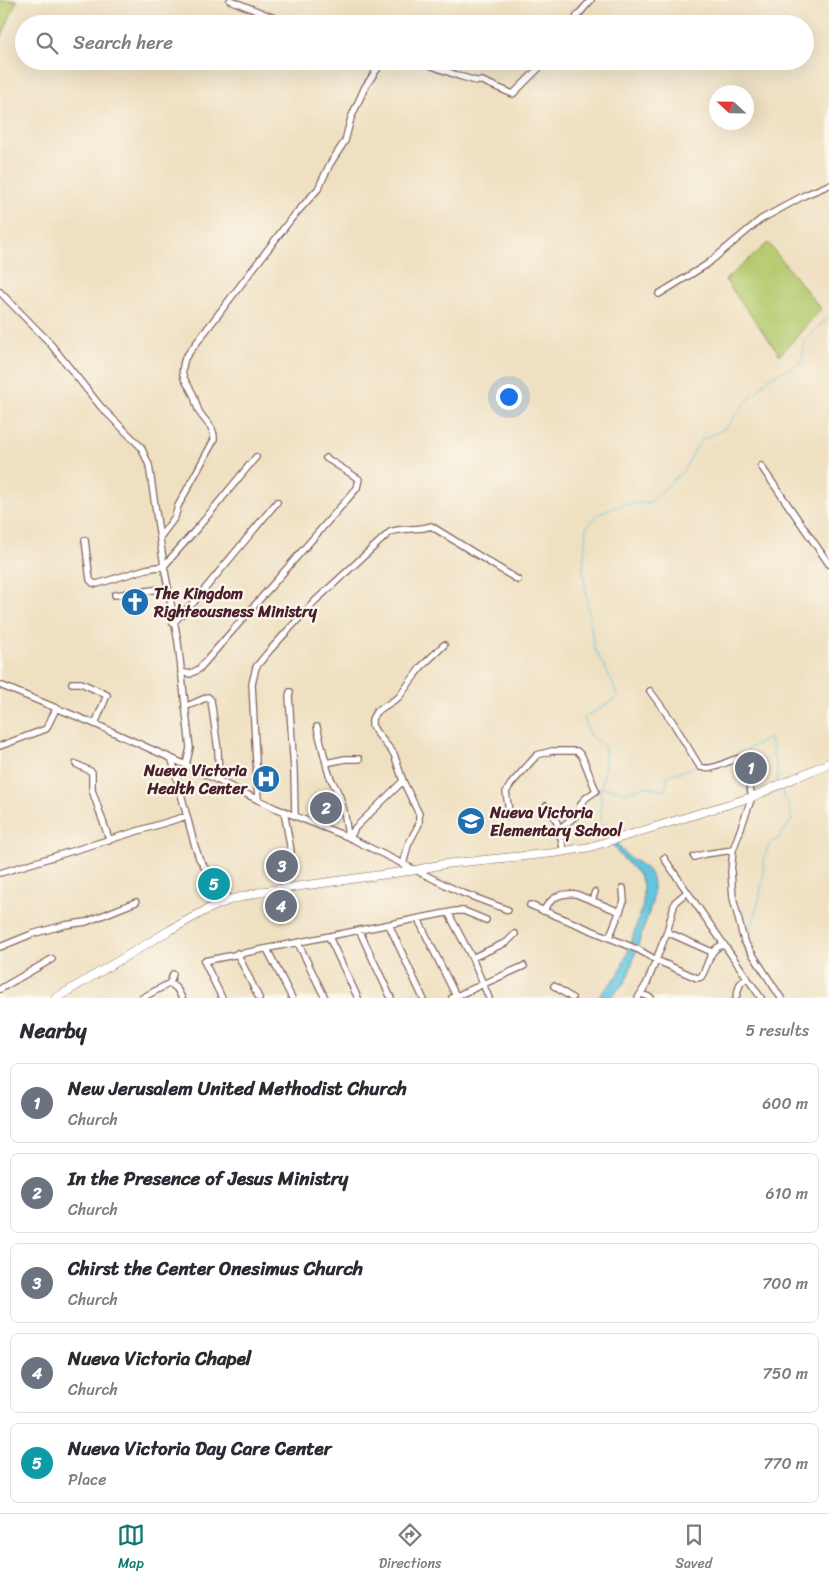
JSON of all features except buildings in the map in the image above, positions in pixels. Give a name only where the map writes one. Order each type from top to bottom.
[{"type":"main road","points":[[56,998],[170,930],[229,900],[265,891],[416,870],[444,864],[564,852],[606,843],[752,796],[777,787],[829,763]]},
{"type":"street","points":[[230,0],[268,15]]},
{"type":"street","points":[[578,15],[591,0]]},
{"type":"street","points":[[160,536],[176,517],[178,506],[214,440],[212,427],[199,412],[193,394],[183,378],[182,366],[185,358],[291,219],[318,189],[330,164],[345,141],[362,94],[377,70]]},
{"type":"street","points":[[442,70],[476,81],[482,81],[513,94],[537,70]]},
{"type":"street","points":[[660,294],[706,265],[760,220],[804,195],[829,185]]},
{"type":"street","points":[[0,292],[48,341],[101,407],[141,447],[149,465],[164,566],[178,642],[190,748],[186,765]]},
{"type":"street","points":[[85,540],[90,580],[93,583],[97,584],[146,569],[164,566],[256,457]]},
{"type":"street","points":[[181,672],[190,674],[199,669],[357,488],[359,479],[326,458]]},
{"type":"street","points":[[761,466],[829,564]]},
{"type":"street","points":[[174,623],[194,602],[277,502]]},
{"type":"street","points":[[258,799],[252,684],[256,667],[315,601],[390,532],[399,529],[414,530],[431,526],[518,580]]},
{"type":"street","points":[[114,595],[168,588]]},
{"type":"street","points":[[403,865],[408,845],[420,821],[416,805],[403,781],[394,754],[376,732],[372,725],[372,720],[376,712],[399,697],[421,667],[444,645]]},
{"type":"street","points":[[72,683],[81,683],[107,694],[95,724]]},
{"type":"street","points":[[0,685],[95,724],[284,812],[349,838],[460,892],[508,910]]},
{"type":"street","points":[[650,691],[672,721],[700,767],[709,770],[736,759],[742,758],[744,760],[752,796],[733,850],[731,872],[733,898],[745,943],[781,998]]},
{"type":"street","points":[[290,692],[295,815]]},
{"type":"street","points":[[185,706],[208,697],[211,700],[220,781]]},
{"type":"street","points":[[0,746],[46,729],[56,709]]},
{"type":"street","points":[[317,727],[328,777],[336,789],[345,814],[349,838]]},
{"type":"street","points":[[510,817],[506,798],[508,788],[537,755],[552,751],[577,751],[582,756],[596,791],[583,799],[578,814],[558,829]]},
{"type":"street","points":[[326,763],[345,759],[359,759]]},
{"type":"street","points":[[172,760],[201,863],[229,900]]},
{"type":"street","points":[[76,764],[92,772],[92,790],[108,839]]},
{"type":"street","points":[[349,838],[355,828],[403,781]]},
{"type":"street","points":[[546,806],[553,811],[564,852]]},
{"type":"street","points":[[284,812],[291,851]]},
{"type":"street","points":[[0,873],[187,816]]},
{"type":"street","points":[[694,857],[733,850]]},
{"type":"street","points":[[664,858],[761,998]]},
{"type":"street","points":[[609,938],[624,901],[623,888]]},
{"type":"street","points":[[592,900],[595,892]]},
{"type":"street","points":[[650,998],[640,996],[667,932],[675,902],[687,892]]},
{"type":"street","points":[[543,911],[550,900],[565,894],[576,894],[620,912]]},
{"type":"street","points":[[0,947],[32,934],[65,925],[86,922],[136,902]]},
{"type":"street","points":[[530,905],[628,945],[697,978],[701,977],[712,952],[720,946],[724,946]]},
{"type":"street","points":[[222,998],[204,961],[464,911],[486,920]]},
{"type":"street","points":[[449,914],[472,958],[489,998]]},
{"type":"street","points":[[418,919],[454,997],[524,966]]},
{"type":"street","points":[[389,925],[423,998]]},
{"type":"street","points":[[359,930],[392,998]]},
{"type":"street","points":[[667,932],[712,952]]},
{"type":"street","points":[[472,958],[507,942],[515,934]]},
{"type":"street","points":[[329,937],[358,998]]},
{"type":"street","points":[[298,943],[325,998]]},
{"type":"street","points":[[267,948],[292,998]]},
{"type":"street","points":[[238,953],[259,998]]},
{"type":"street","points":[[0,989],[52,959]]},
{"type":"street","points":[[142,998],[170,983],[173,974]]},
{"type":"street","points":[[736,997],[740,984],[747,977]]},
{"type":"street","points":[[170,983],[177,989],[182,998]]},
{"type":"street","points":[[554,986],[572,998]]},
{"type":"green space","points":[[0,0],[17,0],[2,36],[0,34]]},
{"type":"green space","points":[[768,243],[821,309],[780,355],[725,280]]},
{"type":"water","points":[[612,843],[617,843],[623,852],[643,866],[652,877],[652,903],[625,982],[610,998],[597,998],[618,975],[628,952],[643,905],[643,884],[639,875],[618,853]]},
{"type":"waterway","points":[[611,836],[601,821],[601,787],[605,770],[605,747],[589,735],[584,718],[618,697],[610,677],[594,648],[583,571],[586,528],[598,514],[621,505],[650,502],[683,471],[701,440],[726,428],[741,408],[770,377],[802,362],[804,343],[829,318]]},
{"type":"waterway","points":[[703,765],[732,757],[770,738],[777,770],[777,782]]},
{"type":"waterway","points":[[602,787],[624,792],[647,786],[664,791],[667,784],[667,776],[697,766]]},
{"type":"waterway","points":[[746,940],[758,905],[766,852],[771,842],[777,840],[792,820],[790,810],[780,787]]},
{"type":"place","name":"The Kingdom Righteousness Ministry","points":[[135,602]]},
{"type":"place","name":"New Jerusalem United Methodist Church","points":[[751,768]]},
{"type":"place","name":"Nueva Victoria Health Center","points":[[266,779]]},
{"type":"place","name":"In the Presence of Jesus Ministry","points":[[326,808]]},
{"type":"place","name":"Nueva Victoria Elementary School","points":[[471,821]]},
{"type":"place","name":"Chirst the Center Onesimus Church","points":[[282,866]]},
{"type":"place","name":"Nueva Victoria Day Care Center","points":[[214,884]]},
{"type":"place","name":"Nueva Victoria Chapel","points":[[281,906]]}]
